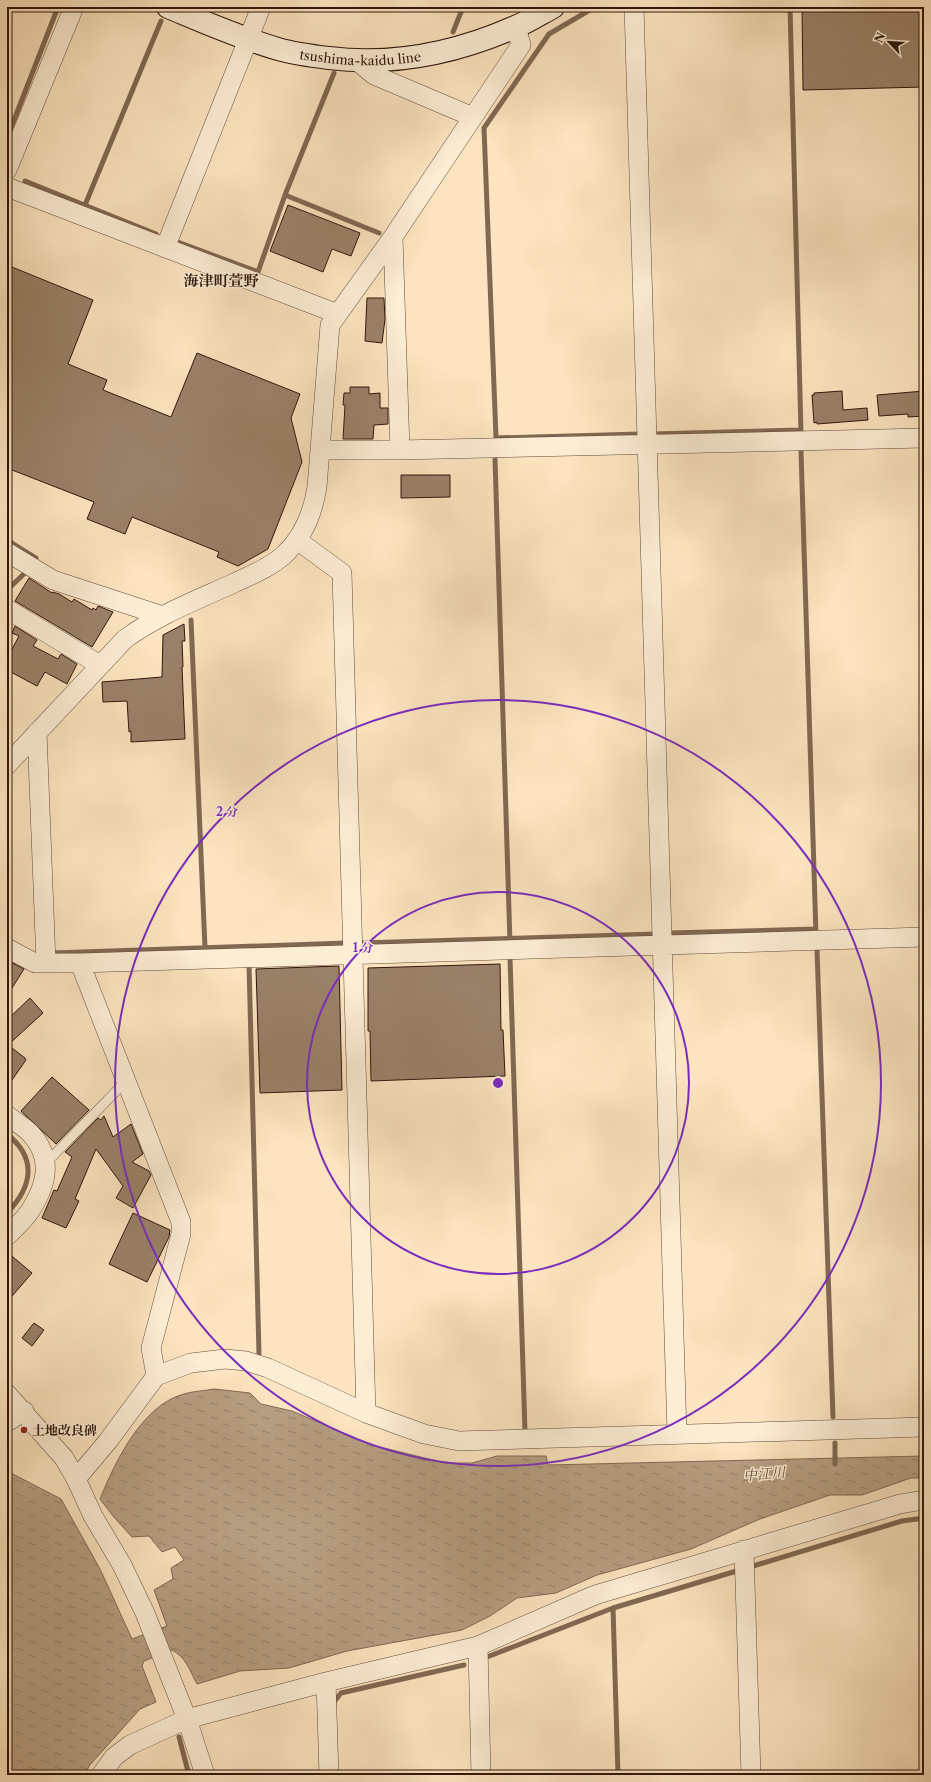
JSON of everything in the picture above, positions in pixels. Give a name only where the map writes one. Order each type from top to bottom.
[{"type":"main road","name":"tsushima-kaidu line","points":[[168,7],[248,39],[280,50],[357,61],[394,60],[428,55],[464,47],[516,27],[553,7]]},
{"type":"street","points":[[7,170],[74,7]]},
{"type":"street","points":[[165,248],[261,7]]},
{"type":"street","points":[[634,7],[677,1434]]},
{"type":"street","points":[[7,765],[126,639],[147,624],[267,568],[284,554],[297,540],[314,506],[317,487],[330,325],[393,237],[521,45],[516,27]]},
{"type":"street","points":[[357,61],[374,75],[473,117]]},
{"type":"street","points":[[7,187],[338,314]]},
{"type":"street","points":[[393,237],[400,450]]},
{"type":"street","points":[[320,450],[400,450],[924,438]]},
{"type":"street","points":[[297,540],[342,573],[366,1413]]},
{"type":"street","points":[[7,552],[52,580],[164,616]]},
{"type":"street","points":[[7,609],[100,665]]},
{"type":"street","points":[[37,732],[46,963]]},
{"type":"street","points":[[7,948],[35,963],[80,963],[663,947],[924,938]]},
{"type":"street","points":[[80,963],[181,1222],[181,1234],[151,1348],[156,1376]]},
{"type":"street","points":[[7,1115],[31,1133],[42,1148],[46,1163],[46,1174],[30,1211],[7,1236]]},
{"type":"street","points":[[76,1479],[108,1441],[156,1376],[191,1363],[225,1359],[246,1361],[268,1368],[366,1413],[424,1434],[459,1442],[924,1427]]},
{"type":"street","points":[[7,1394],[24,1411],[64,1458],[76,1479],[93,1516],[122,1565],[145,1613],[187,1719],[205,1775]]},
{"type":"street","points":[[7,1422],[24,1411]]},
{"type":"street","points":[[101,1775],[114,1757],[130,1745],[187,1719],[326,1682],[478,1646],[595,1595],[900,1504],[924,1500]]},
{"type":"street","points":[[744,1550],[751,1775]]},
{"type":"street","points":[[478,1646],[481,1775]]},
{"type":"street","points":[[326,1682],[329,1775]]},
{"type":"lane","points":[[46,1163],[126,1081]]},
{"type":"water","name":"中江川","points":[[214,1389],[250,1393],[261,1404],[292,1411],[372,1445],[445,1463],[472,1463],[497,1456],[546,1456],[548,1465],[924,1456],[924,1478],[911,1478],[862,1495],[830,1495],[760,1519],[691,1549],[597,1575],[556,1593],[517,1598],[490,1616],[462,1630],[347,1651],[289,1668],[240,1671],[197,1684],[184,1660],[172,1650],[144,1661],[142,1666],[156,1702],[140,1709],[89,1766],[85,1775],[59,1775],[57,1773],[51,1773],[7,1775],[7,1471],[61,1499],[100,1569],[132,1639],[167,1626],[154,1590],[173,1579],[171,1568],[184,1560],[175,1547],[162,1552],[149,1536],[132,1537],[100,1499],[122,1452],[143,1422],[155,1410],[169,1400],[184,1394]]},
{"type":"building","points":[[802,7],[923,7],[924,87],[803,90]]},
{"type":"building","points":[[288,205],[360,233],[351,256],[332,249],[323,272],[270,251]]},
{"type":"building","points":[[7,265],[93,300],[68,364],[107,380],[103,390],[171,417],[197,353],[300,394],[291,418],[302,462],[268,549],[238,566],[217,557],[219,552],[132,517],[125,534],[87,519],[94,502],[7,468]]},
{"type":"building","points":[[367,298],[384,298],[385,319],[382,343],[365,341]]},
{"type":"building","points":[[350,387],[369,387],[369,394],[380,393],[380,408],[388,408],[388,424],[374,425],[373,439],[343,439],[345,405],[343,405],[344,393],[350,393]]},
{"type":"building","points":[[842,391],[843,410],[867,408],[868,420],[814,423],[812,395],[814,395],[814,393]]},
{"type":"building","points":[[924,391],[924,416],[908,417],[908,414],[879,416],[877,395]]},
{"type":"building","points":[[401,475],[450,475],[450,497],[401,498]]},
{"type":"building","points":[[29,578],[52,593],[59,594],[72,602],[74,599],[92,610],[93,608],[96,610],[98,606],[113,612],[92,647],[15,601]]},
{"type":"building","points":[[184,624],[185,641],[182,641],[182,667],[185,739],[131,742],[127,701],[103,702],[102,682],[162,677],[163,635]]},
{"type":"building","points":[[15,626],[37,640],[33,646],[58,659],[61,654],[77,664],[67,684],[45,672],[37,686],[7,670],[7,659],[19,636],[12,633]]},
{"type":"building","points":[[7,960],[24,969],[7,996]]},
{"type":"building","points":[[500,964],[501,1030],[503,1030],[505,1076],[371,1081],[370,1031],[368,1031],[368,968]]},
{"type":"building","points":[[339,966],[342,1090],[260,1093],[256,969]]},
{"type":"building","points":[[30,998],[43,1013],[8,1045],[26,1060],[7,1087],[7,1020]]},
{"type":"building","points":[[52,1077],[89,1110],[56,1144],[21,1111]]},
{"type":"building","points":[[104,1116],[113,1137],[131,1124],[143,1154],[132,1162],[149,1171],[151,1175],[133,1208],[116,1198],[123,1186],[96,1149],[75,1199],[79,1201],[66,1228],[42,1218],[54,1190],[57,1191],[72,1157],[65,1152],[98,1118],[101,1120]]},
{"type":"building","points":[[133,1213],[170,1230],[169,1237],[147,1282],[109,1264]]},
{"type":"building","points":[[7,1252],[32,1273],[7,1302]]},
{"type":"building","points":[[34,1323],[44,1330],[32,1346],[22,1338]]},
{"type":"waterway","points":[[7,138],[58,7]]},
{"type":"waterway","points":[[453,32],[463,7]]},
{"type":"waterway","points":[[494,443],[496,438],[484,128],[549,34],[595,7]]},
{"type":"waterway","points":[[790,7],[801,433]]},
{"type":"waterway","points":[[85,205],[161,21]]},
{"type":"waterway","points":[[285,195],[334,73]]},
{"type":"waterway","points":[[25,181],[156,234]]},
{"type":"waterway","points":[[175,241],[258,272],[285,195],[379,233]]},
{"type":"waterway","points":[[653,434],[801,430]]},
{"type":"waterway","points":[[496,438],[640,434]]},
{"type":"waterway","points":[[801,451],[816,935]]},
{"type":"waterway","points":[[495,459],[510,943]]},
{"type":"waterway","points":[[7,540],[36,558]]},
{"type":"waterway","points":[[7,590],[27,571]]},
{"type":"waterway","points":[[191,620],[205,948]]},
{"type":"waterway","points":[[669,933],[816,929]]},
{"type":"waterway","points":[[360,943],[656,934]]},
{"type":"waterway","points":[[53,953],[346,943]]},
{"type":"waterway","points":[[817,949],[833,1417]]},
{"type":"waterway","points":[[510,958],[525,1431]]},
{"type":"waterway","points":[[249,964],[259,1354]]},
{"type":"waterway","points":[[7,1134],[24,1153],[28,1173],[22,1193],[7,1213]]},
{"type":"waterway","points":[[835,1443],[835,1464]]},
{"type":"waterway","points":[[753,1566],[902,1521],[924,1518]]},
{"type":"waterway","points":[[487,1657],[613,1608],[740,1570]]},
{"type":"waterway","points":[[613,1608],[618,1775]]},
{"type":"waterway","points":[[334,1705],[334,1702],[341,1693],[464,1665]]},
{"type":"waterway","points":[[179,1737],[189,1775]]},
{"type":"place","name":"土地改良碑","points":[[24,1430]]},
{"type":"district","name":"海津町萱野","points":[[221,280]]}]
